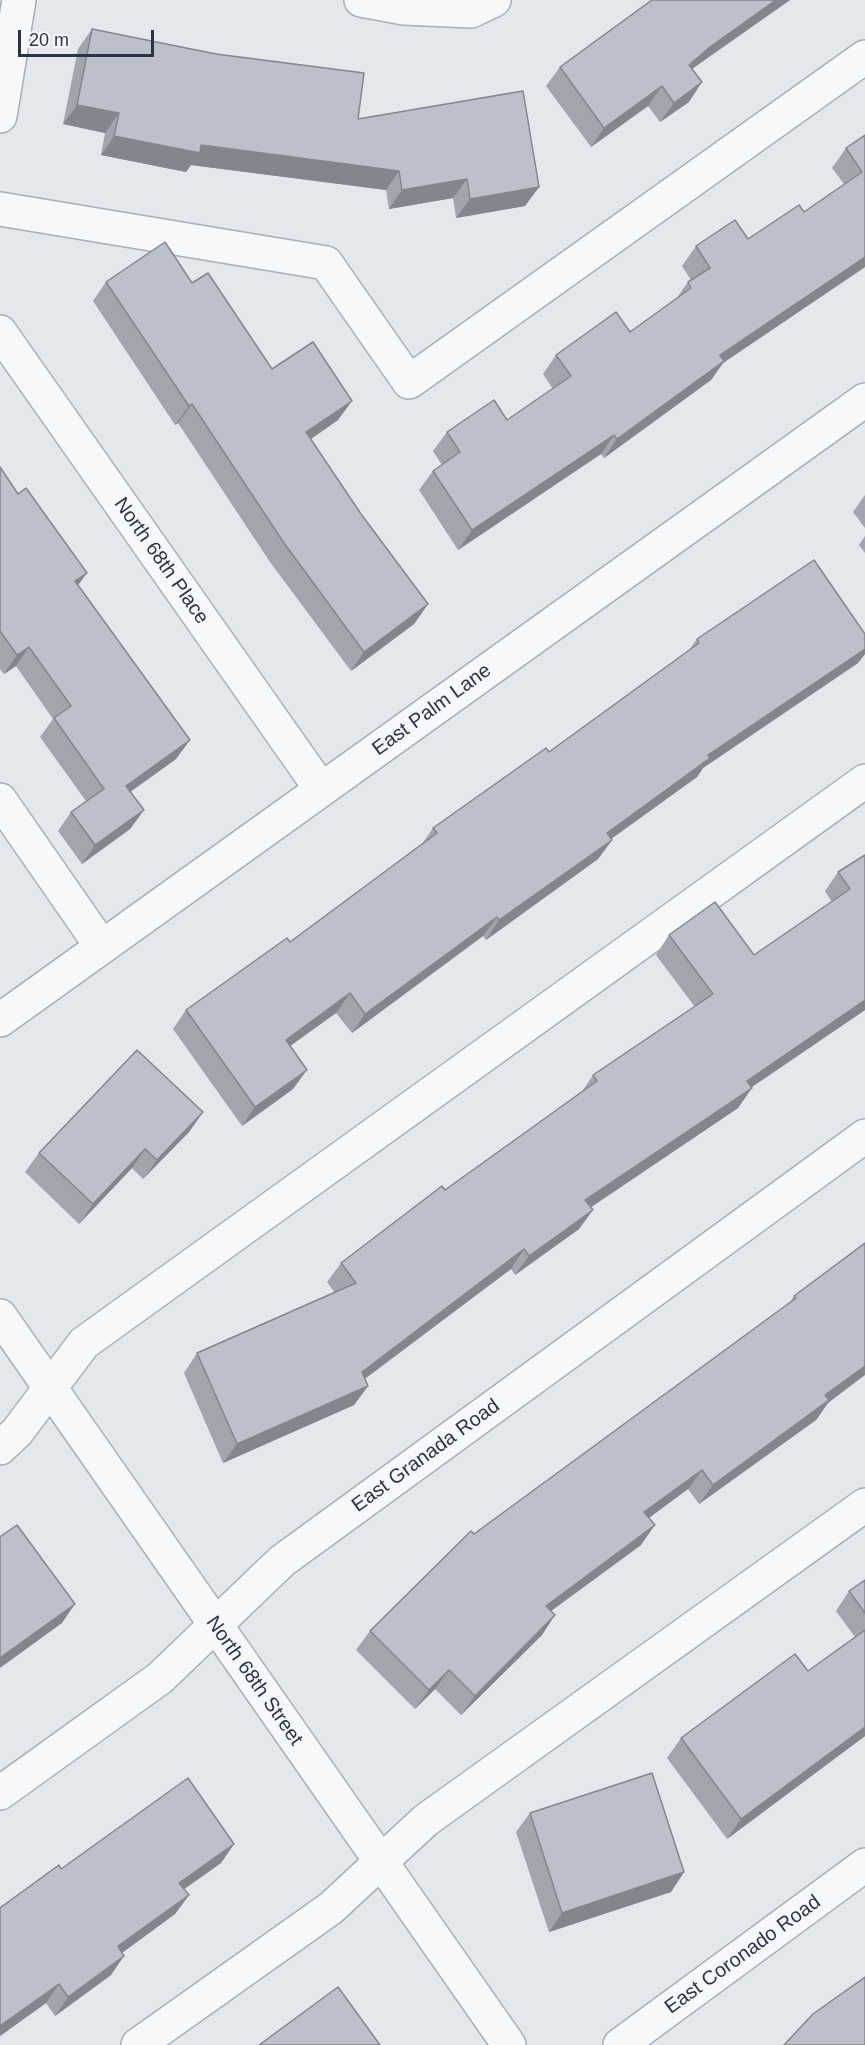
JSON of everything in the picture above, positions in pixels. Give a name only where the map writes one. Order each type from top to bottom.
[{"type":"street","points":[[0,116],[19,0]]},
{"type":"street","points":[[361,0],[404,8],[471,11],[494,0]]},
{"type":"street","points":[[0,208],[326,263],[410,382],[865,57]]},
{"type":"street","name":"North 68th Place","points":[[0,332],[321,789]]},
{"type":"street","name":"East Palm Lane","points":[[0,1020],[865,400]]},
{"type":"street","points":[[0,1448],[10,1441],[84,1343],[865,781]]},
{"type":"street","points":[[0,800],[102,947]]},
{"type":"street","name":"East Granada Road","points":[[0,1793],[160,1678],[282,1561],[865,1136]]},
{"type":"street","name":"North 68th Street","points":[[0,1316],[509,2045]]},
{"type":"street","points":[[138,2045],[331,1908],[426,1820],[865,1505]]},
{"type":"street","name":"East Coronado Road","points":[[620,2045],[865,1865]]},
{"type":"building","points":[[652,0],[776,0],[710,47],[689,65],[702,82],[674,103],[662,86],[604,128],[560,67]]},
{"type":"building","points":[[92,29],[216,54],[364,73],[358,119],[523,91],[539,187],[470,199],[467,179],[402,190],[399,171],[201,145],[200,153],[114,136],[119,113],[77,105]]},
{"type":"building","points":[[865,135],[865,257],[720,355],[724,361],[617,439],[614,435],[472,530],[433,471],[460,452],[447,432],[494,400],[507,420],[571,376],[556,355],[616,312],[630,332],[691,288],[688,282],[710,268],[696,246],[735,220],[748,239],[799,205],[804,212],[862,172],[846,148]]},
{"type":"building","points":[[165,242],[192,283],[208,273],[272,369],[313,342],[352,401],[306,432],[361,514],[428,604],[364,652],[284,543],[192,404],[189,406],[106,282]]},
{"type":"building","points":[[0,467],[18,494],[26,488],[87,573],[75,581],[190,740],[126,786],[144,810],[95,845],[71,812],[104,789],[54,718],[71,706],[29,647],[17,655],[0,631]]},
{"type":"building","points":[[814,560],[865,634],[865,649],[708,755],[710,758],[607,833],[612,840],[499,920],[497,917],[365,1014],[350,993],[286,1040],[307,1070],[255,1107],[186,1010],[287,938],[290,942],[437,833],[433,828],[546,748],[549,752],[699,643],[697,639]]},
{"type":"building","points":[[865,855],[865,1000],[747,1081],[752,1088],[585,1200],[593,1210],[529,1256],[524,1249],[362,1372],[368,1386],[237,1444],[197,1353],[356,1283],[341,1263],[442,1186],[445,1190],[597,1081],[593,1075],[713,994],[669,935],[715,902],[754,955],[850,889],[838,872]]},
{"type":"building","points":[[137,1050],[203,1112],[157,1160],[145,1149],[93,1204],[39,1153]]},
{"type":"building","points":[[865,1243],[865,1366],[825,1395],[829,1400],[713,1485],[702,1470],[644,1512],[655,1525],[546,1606],[555,1615],[475,1696],[449,1670],[429,1690],[370,1631],[471,1531],[474,1534],[796,1298],[794,1296]]},
{"type":"building","points":[[17,1525],[75,1604],[0,1658],[0,1537]]},
{"type":"building","points":[[865,1580],[865,1613],[849,1591]]},
{"type":"building","points":[[865,1630],[865,1727],[741,1819],[681,1738],[795,1654],[808,1671]]},
{"type":"building","points":[[652,1773],[684,1872],[562,1913],[530,1813]]},
{"type":"building","points":[[188,1778],[234,1844],[179,1883],[189,1895],[118,1946],[124,1956],[68,1997],[59,1984],[0,2026],[0,1908],[59,1865],[61,1869]]},
{"type":"building","points":[[865,1977],[865,2045],[784,2045],[813,2014]]},
{"type":"building","points":[[338,1987],[380,2045],[259,2045]]}]
